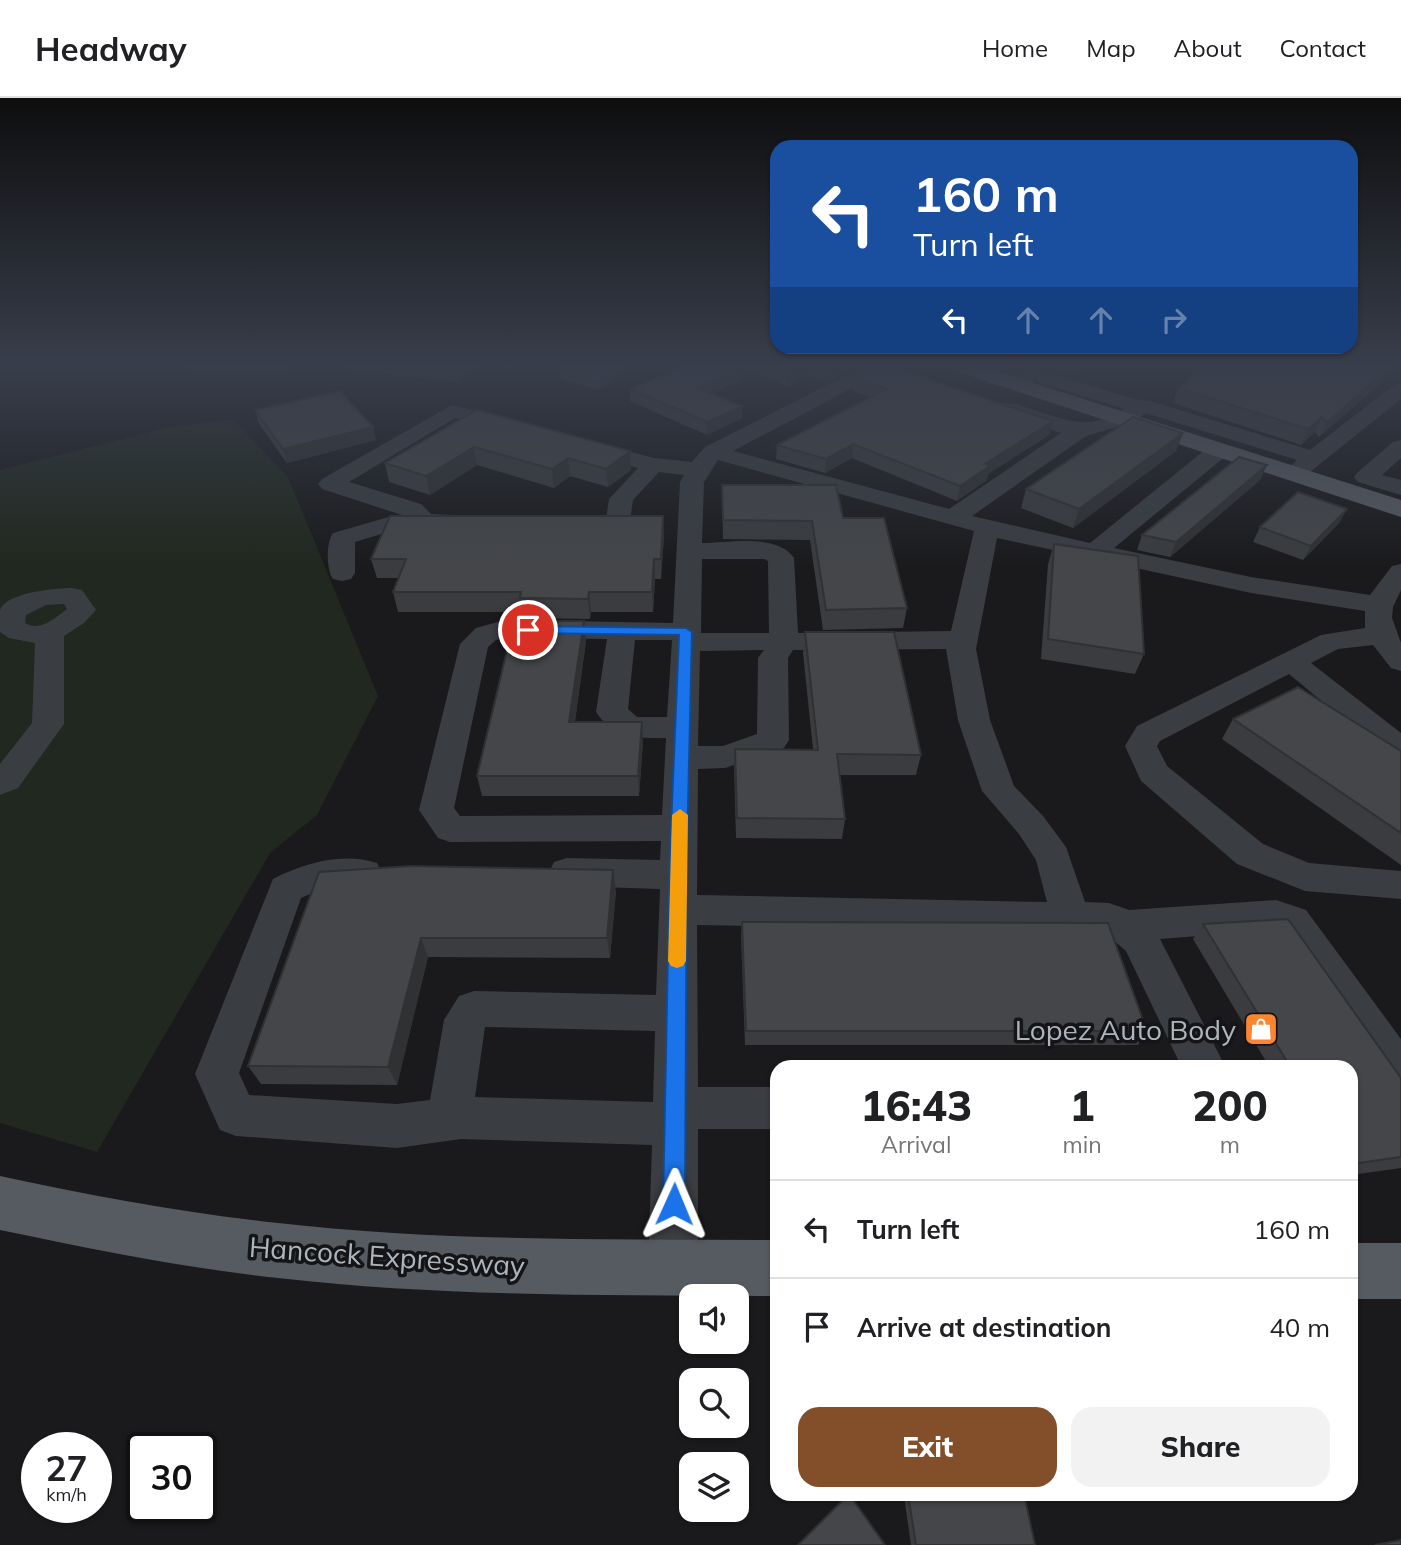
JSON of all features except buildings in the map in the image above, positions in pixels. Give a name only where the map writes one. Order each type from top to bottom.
[{"type":"main road","points":[[1180,434],[1219,450],[1335,488],[1400,502]]},
{"type":"main road","name":"Hancock Expressway","points":[[0,1203],[182,1240],[320,1255],[485,1265],[770,1268]]},
{"type":"main road","points":[[1358,1271],[1401,1271]]},
{"type":"street","points":[[414,434],[330,484],[412,509],[424,522]]},
{"type":"street","points":[[660,527],[705,460],[756,434]]},
{"type":"street","points":[[953,518],[1074,434]]},
{"type":"street","points":[[1248,434],[1363,465],[1400,502]]},
{"type":"street","points":[[1293,474],[1344,434]]},
{"type":"street","points":[[559,440],[653,466],[705,460],[987,527],[1251,585],[1380,620]]},
{"type":"street","points":[[1335,488],[1363,465],[1401,447]]},
{"type":"street","points":[[1095,551],[1219,450]]},
{"type":"street","points":[[653,466],[621,499],[660,527],[686,637],[679,828],[673,1267]]},
{"type":"street","points":[[590,520],[660,527],[770,551],[781,558],[784,641],[773,658],[774,740],[725,757],[629,727],[612,712],[622,631]]},
{"type":"street","points":[[342,573],[342,538],[389,524],[494,521]]},
{"type":"street","points":[[987,527],[961,649],[974,720],[999,791],[1031,825],[1053,857],[1070,915]]},
{"type":"street","points":[[1401,572],[1380,620],[1386,646],[1401,662]]},
{"type":"street","points":[[1380,620],[1331,641],[1148,734],[1141,746],[1153,773],[1250,854],[1305,877],[1401,885]]},
{"type":"street","points":[[679,828],[450,829],[436,810],[474,644],[486,634],[505,629],[622,631],[784,641],[963,640]]},
{"type":"street","points":[[0,783],[6,780],[48,724],[50,635]]},
{"type":"street","points":[[1291,661],[1401,750]]},
{"type":"street","points":[[406,870],[313,876],[286,889],[217,1074],[236,1115],[397,1126],[461,1118],[675,1116],[770,1109]]},
{"type":"street","points":[[528,872],[678,892],[1109,918],[1126,926],[1141,940],[1200,1060]]},
{"type":"street","points":[[1126,926],[1276,915],[1292,921],[1401,1074]]},
{"type":"street","points":[[461,1118],[452,1105],[465,1020],[474,1009],[676,1013]]},
{"type":"shaded area","points":[[144,434],[247,434],[288,477],[378,696],[317,815],[270,853],[97,1152],[0,1123],[0,470]]},
{"type":"slow traffic","points":[[677,961],[680,815]]},
{"type":"place","name":"Lopez Auto Body","points":[[1261,1029]]},
{"type":"route","points":[[528,630],[686,632],[684,758],[679,828],[674,1204]]}]
